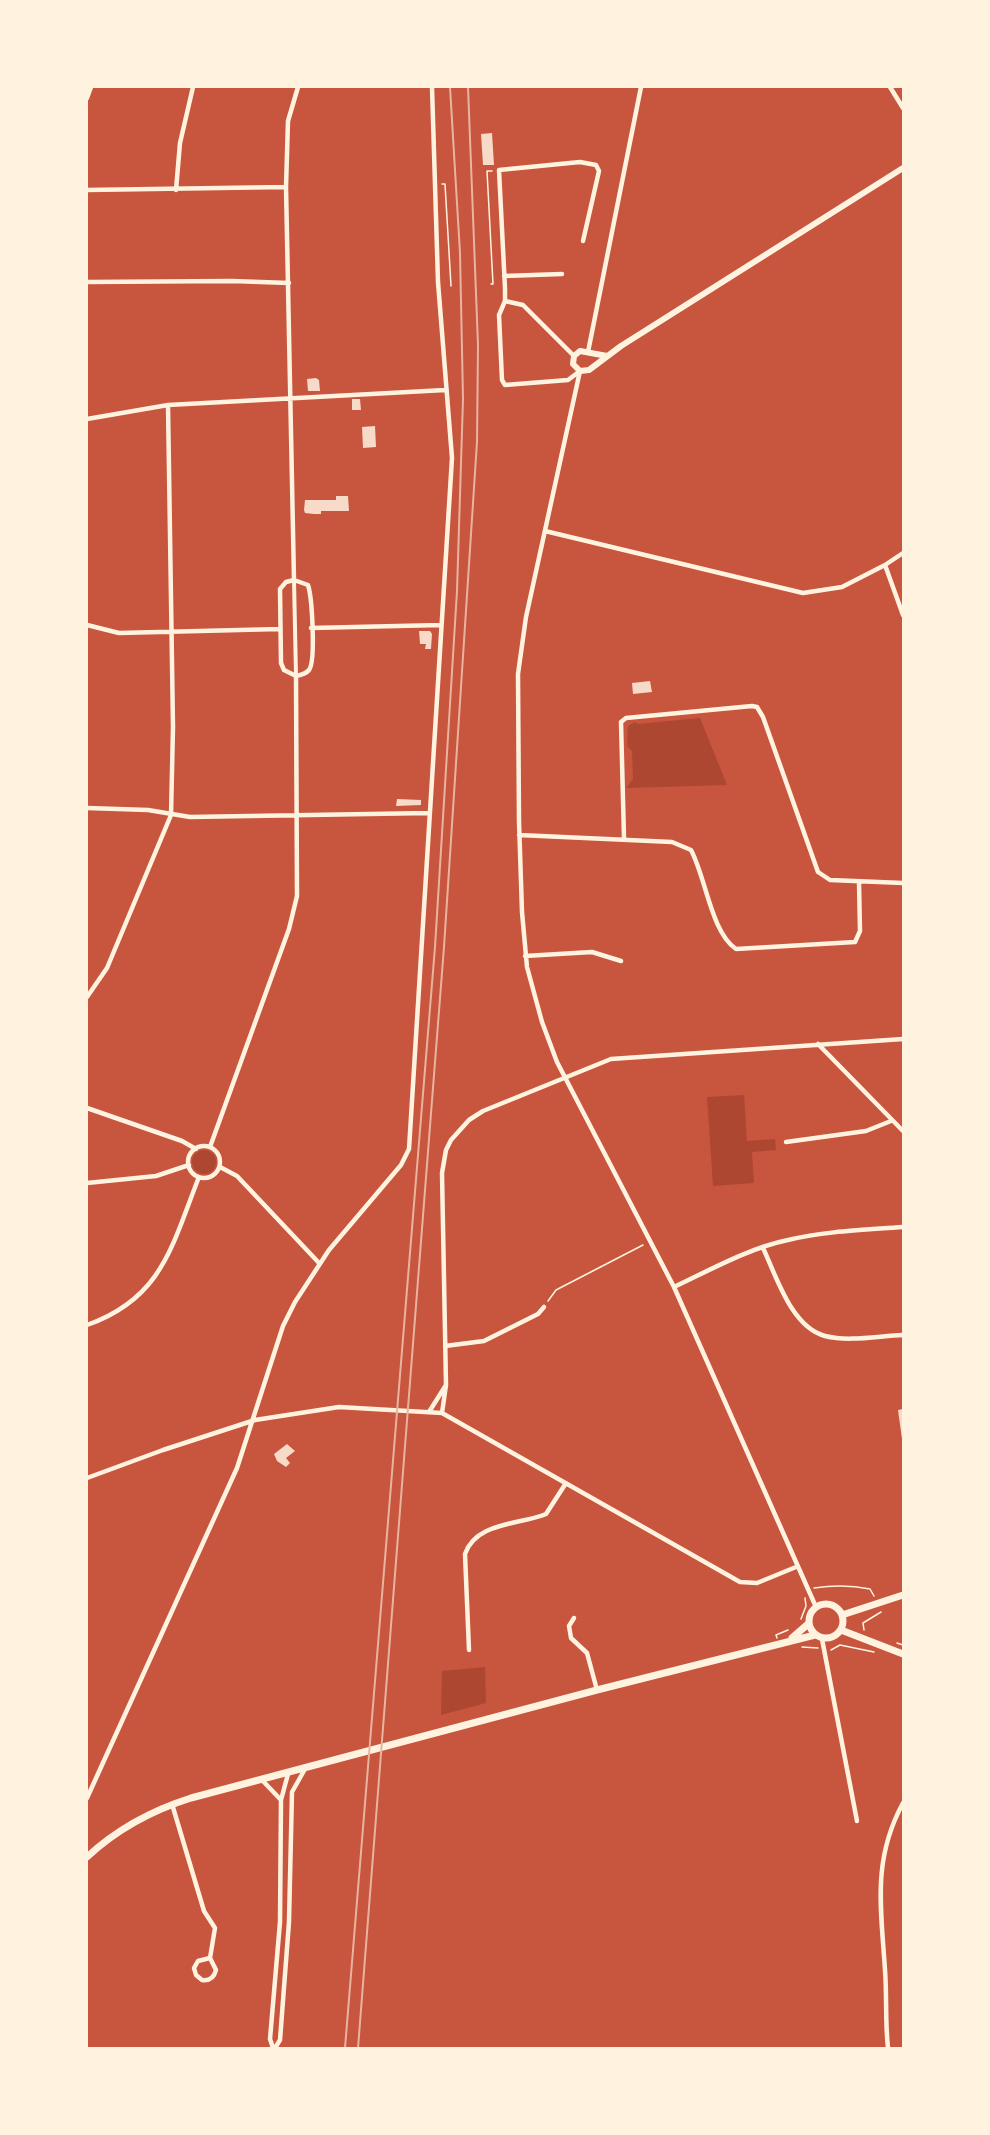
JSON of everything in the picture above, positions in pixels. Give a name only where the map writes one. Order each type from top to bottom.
[{"type":"main road","points":[[842,1615],[903,1596]]},
{"type":"main road","points":[[87,1857],[90,1849],[172,1804],[790,1639],[833,1637],[841,1630],[842,1615],[834,1606],[828,1604],[816,1607],[811,1612],[808,1624],[790,1639]]},
{"type":"main road","points":[[808,1624],[818,1637]]},
{"type":"main road","points":[[841,1630],[903,1654]]},
{"type":"street","points":[[87,98],[91,87]]},
{"type":"street","points":[[176,190],[180,143],[193,87]]},
{"type":"street","points":[[210,1148],[289,929],[297,888],[292,398],[286,187],[288,121],[298,87]]},
{"type":"street","points":[[87,1798],[227,1492],[255,1419],[283,1326],[320,1264],[401,1165],[409,1149],[452,458],[438,282],[432,87]]},
{"type":"street","points":[[592,367],[593,359],[588,352],[641,87]]},
{"type":"street","points":[[890,87],[903,108]]},
{"type":"street","points":[[583,241],[599,171],[596,165],[580,162],[499,170],[505,301],[499,315],[502,380],[505,385],[568,380],[580,371],[592,367],[903,168]]},
{"type":"street","points":[[87,190],[286,187]]},
{"type":"street","points":[[504,276],[562,274]]},
{"type":"street","points":[[87,282],[232,280],[289,283]]},
{"type":"street","points":[[505,301],[523,305],[574,356],[574,367],[580,371]]},
{"type":"street","points":[[574,356],[580,351],[607,356]]},
{"type":"street","points":[[580,371],[525,617],[518,674],[519,835],[525,956],[545,1032],[565,1078],[674,1287],[796,1567],[816,1607]]},
{"type":"street","points":[[87,419],[168,405],[445,390]]},
{"type":"street","points":[[87,997],[107,968],[171,815],[173,727],[168,405]]},
{"type":"street","points":[[545,531],[803,593],[842,587],[903,553]]},
{"type":"street","points":[[885,565],[903,615]]},
{"type":"street","points":[[294,580],[308,585],[311,628],[312,663],[305,673],[296,676],[284,670],[281,663],[280,589],[285,582],[294,580]]},
{"type":"street","points":[[87,625],[119,633],[280,629]]},
{"type":"street","points":[[311,628],[441,625]]},
{"type":"street","points":[[624,838],[621,722],[626,718],[752,706],[757,707],[763,717],[818,872],[830,880],[903,883]]},
{"type":"street","points":[[87,808],[148,810],[190,817],[429,813]]},
{"type":"street","points":[[519,835],[624,838],[677,843],[691,850],[699,866],[720,932],[726,942],[736,949],[855,942],[860,932],[859,882]]},
{"type":"street","points":[[525,956],[592,952],[621,961]]},
{"type":"street","points":[[442,1413],[446,1385],[442,1173],[446,1150],[458,1131],[483,1111],[612,1059],[903,1039]]},
{"type":"street","points":[[818,1044],[903,1131]]},
{"type":"street","points":[[87,1108],[182,1141],[196,1149],[210,1148],[217,1154],[220,1167],[237,1176],[320,1264]]},
{"type":"street","points":[[786,1142],[866,1131],[891,1121]]},
{"type":"street","points":[[196,1149],[190,1156],[189,1166],[199,1177],[210,1177],[220,1167]]},
{"type":"street","points":[[87,1184],[156,1176],[189,1166]]},
{"type":"street","points":[[87,1325],[129,1305],[160,1272],[199,1177]]},
{"type":"street","points":[[674,1287],[786,1240],[831,1232],[903,1227]]},
{"type":"street","points":[[763,1248],[794,1310],[811,1329],[822,1335],[836,1338],[903,1335]]},
{"type":"street","points":[[445,1346],[484,1341],[538,1314],[544,1307]]},
{"type":"street","points":[[429,1412],[446,1385]]},
{"type":"street","points":[[87,1478],[255,1419],[339,1407],[442,1413],[740,1582],[757,1584],[796,1567]]},
{"type":"street","points":[[469,1650],[465,1554],[469,1543],[484,1532],[546,1514],[566,1483]]},
{"type":"street","points":[[574,1618],[569,1629],[571,1638],[587,1653],[597,1690]]},
{"type":"street","points":[[818,1637],[857,1821]]},
{"type":"street","points":[[288,1774],[281,1800],[280,1922],[270,2039],[274,2048],[280,2040],[289,1922],[292,1792],[305,1769]]},
{"type":"street","points":[[262,1780],[281,1800]]},
{"type":"street","points":[[888,2048],[884,2019],[885,1972],[880,1877],[882,1857],[889,1831],[903,1803]]},
{"type":"street","points":[[172,1804],[204,1911],[215,1928],[210,1958],[216,1970],[215,1976],[208,1981],[202,1980],[195,1975],[194,1968],[198,1961],[210,1958]]},
{"type":"path","points":[[491,284],[493,284],[487,171],[499,170]]},
{"type":"path","points":[[435,184],[445,184],[448,286],[451,286]]},
{"type":"path","points":[[544,1307],[556,1290],[650,1242]]},
{"type":"path","points":[[807,1591],[837,1585],[870,1589],[874,1595]]},
{"type":"path","points":[[865,1632],[863,1623],[882,1613],[878,1605]]},
{"type":"shaded area","points":[[700,718],[727,785],[626,788],[633,779],[632,751],[627,746],[628,726],[635,722],[638,724]]},
{"type":"shaded area","points":[[744,1095],[747,1141],[775,1139],[776,1150],[752,1152],[754,1183],[713,1186],[707,1097]]},
{"type":"shaded area","points":[[204,1150],[212,1154],[216,1162],[212,1170],[204,1174],[196,1170],[192,1162],[196,1154]]},
{"type":"shaded area","points":[[485,1667],[486,1703],[441,1715],[442,1671]]},
{"type":"building","points":[[492,133],[494,165],[483,165],[481,134]]},
{"type":"building","points":[[307,379],[319,380],[320,391],[308,391]]},
{"type":"building","points":[[352,399],[360,399],[361,410],[352,410]]},
{"type":"building","points":[[375,426],[376,447],[363,448],[362,427]]},
{"type":"building","points":[[336,496],[348,496],[349,511],[305,513],[305,500],[336,500]]},
{"type":"building","points":[[419,631],[430,631],[432,634],[431,649],[425,649],[426,644],[420,644]]},
{"type":"building","points":[[650,681],[652,692],[633,694],[632,683]]},
{"type":"building","points":[[397,799],[421,800],[421,805],[396,806]]},
{"type":"building","points":[[903,1409],[903,1439],[902,1439],[898,1410]]},
{"type":"building","points":[[287,1444],[295,1451],[286,1458],[290,1463],[286,1467],[277,1461],[274,1454]]},
{"type":"railway","points":[[345,2048],[435,947],[457,591],[463,399],[460,253],[450,87]]},
{"type":"railway","points":[[358,2048],[444,947],[477,442],[478,345],[468,87]]}]
